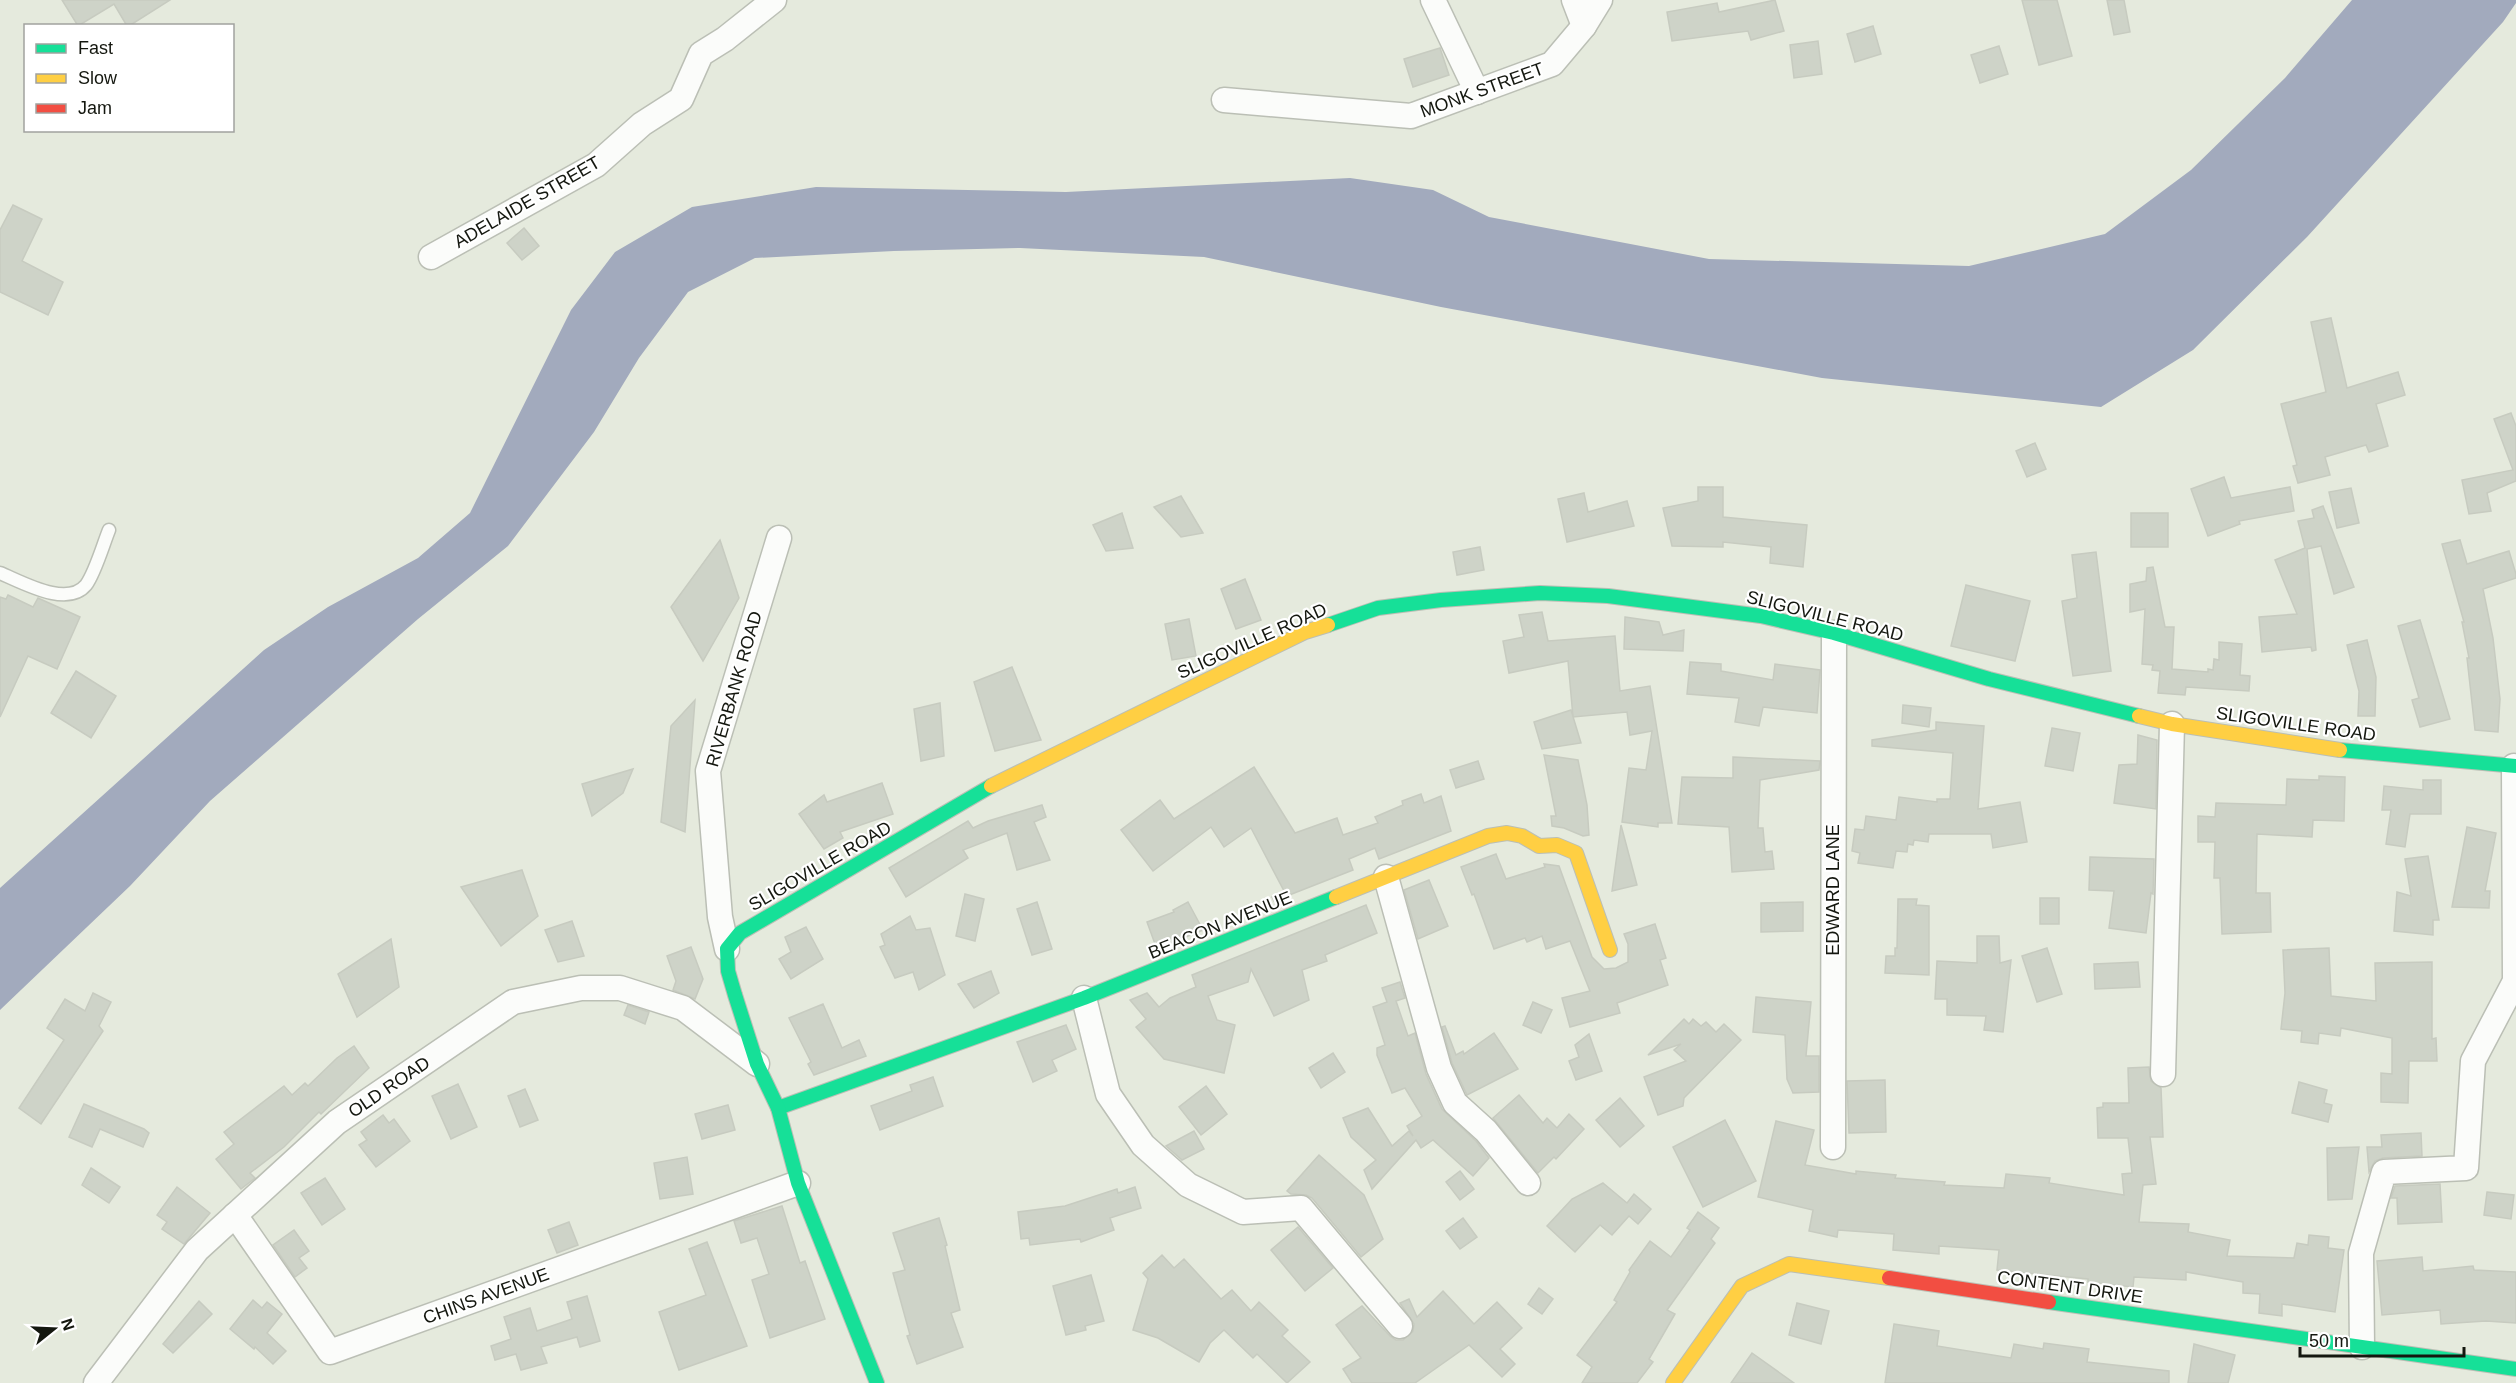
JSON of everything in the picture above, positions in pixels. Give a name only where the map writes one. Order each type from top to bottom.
[{"type":"street","name":"ADELAIDE STREET","points":[[431,257],[596,165],[642,124],[681,99],[701,54],[774,0]]},
{"type":"street","points":[[1433,0],[1477,92]]},
{"type":"street","points":[[1574,0],[1584,26]]},
{"type":"street","name":"MONK STREET","points":[[1224,100],[1412,116],[1552,64],[1584,26],[1600,0]]},
{"type":"street","name":"RIVERBANK ROAD","points":[[728,949],[720,917],[708,771],[778,538]]},
{"type":"street","name":"SLIGOVILLE ROAD","points":[[728,949],[740,933],[996,783],[1305,632],[1377,608],[1441,600],[1540,593],[1608,596],[1761,615],[1834,633],[1989,679],[2172,724],[2343,751],[2515,766]]},
{"type":"street","name":"EDWARD LANE","points":[[1833,1147],[1834,633]]},
{"type":"street","points":[[2163,1074],[2172,724]]},
{"type":"street","points":[[2362,1347],[2361,1253],[2384,1172],[2466,1168],[2473,1061],[2515,982],[2515,766]]},
{"type":"street","name":"BEACON AVENUE","points":[[778,1108],[1084,998],[1488,836],[1507,833],[1522,836],[1539,846],[1557,845],[1576,853],[1610,950]]},
{"type":"street","points":[[1386,877],[1439,1068],[1455,1103],[1486,1131],[1528,1182]]},
{"type":"street","points":[[728,949],[728,971],[758,1064],[778,1108],[798,1183],[877,1383]]},
{"type":"street","name":"OLD ROAD","points":[[96,1383],[198,1250],[235,1215],[338,1122],[513,1002],[581,988],[620,988],[683,1008],[758,1064]]},
{"type":"street","points":[[1084,998],[1108,1094],[1143,1145],[1188,1185],[1243,1212],[1301,1208],[1400,1326]]},
{"type":"street","name":"CHINS AVENUE","points":[[235,1215],[330,1352],[798,1183]]},
{"type":"street","name":"CONTENT DRIVE","points":[[1673,1383],[1742,1286],[1789,1264],[2516,1369]]},
{"type":"lane","points":[[0,573],[60,596],[76,593],[86,584],[109,530]]},
{"type":"water","points":[[2352,0],[2516,0],[2516,3],[2503,22],[2307,237],[2193,350],[2101,407],[1822,378],[1441,307],[1204,257],[1020,248],[755,258],[688,292],[639,358],[594,432],[508,546],[418,619],[210,801],[130,886],[0,1010],[0,888],[264,650],[328,607],[418,558],[470,513],[571,310],[615,252],[692,207],[816,187],[1066,192],[1350,178],[1433,190],[1489,217],[1709,259],[1969,266],[2105,234],[2191,170],[2285,78]]},
{"type":"building","points":[[62,0],[170,0],[132,24],[126,24],[114,4],[81,24],[77,24]]},
{"type":"building","points":[[1775,0],[1784,31],[1751,40],[1748,31],[1672,41],[1667,12],[1717,3],[1719,12]]},
{"type":"building","points":[[2022,0],[2057,0],[2072,56],[2039,65]]},
{"type":"building","points":[[2107,0],[2124,0],[2130,32],[2114,35]]},
{"type":"building","points":[[1873,26],[1881,54],[1855,62],[1847,34]]},
{"type":"building","points":[[1818,41],[1822,74],[1794,78],[1790,45]]},
{"type":"building","points":[[1999,46],[2008,74],[1980,83],[1971,55]]},
{"type":"building","points":[[1440,48],[1449,75],[1413,87],[1404,59]]},
{"type":"building","points":[[13,205],[42,219],[22,261],[63,282],[48,315],[0,292],[0,230]]},
{"type":"building","points":[[524,228],[539,246],[522,260],[507,243]]},
{"type":"building","points":[[2331,318],[2347,388],[2398,372],[2405,395],[2376,404],[2388,446],[2369,452],[2366,445],[2325,457],[2330,475],[2298,483],[2293,466],[2297,465],[2281,404],[2326,392],[2311,322]]},
{"type":"building","points":[[2511,413],[2516,426],[2516,481],[2487,493],[2491,511],[2469,514],[2462,480],[2513,470],[2494,419]]},
{"type":"building","points":[[2035,443],[2046,469],[2027,477],[2016,451]]},
{"type":"building","points":[[2224,477],[2231,498],[2290,487],[2294,511],[2239,521],[2240,524],[2208,536],[2191,489]]},
{"type":"building","points":[[1698,487],[1723,487],[1723,517],[1807,525],[1803,567],[1770,563],[1771,547],[1723,542],[1723,547],[1672,546],[1663,508],[1698,501]]},
{"type":"building","points":[[2351,488],[2359,523],[2337,528],[2329,492]]},
{"type":"building","points":[[1584,493],[1588,512],[1627,501],[1634,526],[1567,542],[1558,499]]},
{"type":"building","points":[[1181,496],[1203,533],[1181,537],[1154,507]]},
{"type":"building","points":[[2323,506],[2354,587],[2334,594],[2321,546],[2307,549],[2316,650],[2312,651],[2311,647],[2262,652],[2259,617],[2297,614],[2275,560],[2305,548],[2298,521],[2314,518],[2312,510]]},
{"type":"building","points":[[1122,513],[1133,548],[1106,551],[1093,525]]},
{"type":"building","points":[[2131,513],[2168,513],[2168,547],[2131,547]]},
{"type":"building","points":[[720,540],[739,598],[703,661],[671,607]]},
{"type":"building","points":[[2460,540],[2467,564],[2509,551],[2516,574],[2516,578],[2483,589],[2493,638],[2500,699],[2498,732],[2475,730],[2467,658],[2469,658],[2462,622],[2464,622],[2442,544]]},
{"type":"building","points":[[1480,547],[1484,570],[1457,575],[1453,552]]},
{"type":"building","points":[[2096,552],[2111,671],[2073,676],[2062,601],[2077,598],[2072,555]]},
{"type":"building","points":[[2153,567],[2165,627],[2174,627],[2172,669],[2208,672],[2208,669],[2213,670],[2214,659],[2219,660],[2219,642],[2242,644],[2240,675],[2250,676],[2249,691],[2186,687],[2185,695],[2158,693],[2160,671],[2152,670],[2153,665],[2142,664],[2145,609],[2130,612],[2130,584],[2146,581],[2147,568]]},
{"type":"building","points":[[1245,579],[1261,620],[1236,629],[1221,589]]},
{"type":"building","points":[[1966,585],[2030,601],[2015,661],[1951,646]]},
{"type":"building","points":[[8,595],[33,607],[38,598],[80,617],[57,669],[28,656],[0,717],[0,597],[6,599]]},
{"type":"building","points":[[1542,612],[1548,641],[1615,636],[1620,691],[1650,686],[1672,823],[1658,823],[1658,827],[1622,822],[1629,768],[1646,770],[1652,731],[1630,735],[1627,712],[1573,717],[1568,661],[1509,673],[1503,641],[1524,637],[1519,615]]},
{"type":"building","points":[[1625,617],[1659,622],[1663,635],[1684,630],[1683,651],[1624,649]]},
{"type":"building","points":[[1189,619],[1196,656],[1172,660],[1165,624]]},
{"type":"building","points":[[2420,620],[2450,719],[2420,727],[2412,700],[2419,698],[2398,626]]},
{"type":"building","points":[[2367,640],[2376,677],[2375,716],[2358,716],[2359,691],[2347,645]]},
{"type":"building","points":[[1690,662],[1721,664],[1721,671],[1773,680],[1775,664],[1820,670],[1817,713],[1763,707],[1759,726],[1735,722],[1739,698],[1687,694]]},
{"type":"building","points":[[1012,667],[1041,740],[995,751],[974,682]]},
{"type":"building","points":[[76,671],[116,696],[91,738],[51,713]]},
{"type":"building","points":[[695,700],[685,832],[661,822],[671,726]]},
{"type":"building","points":[[940,703],[944,756],[921,761],[914,709]]},
{"type":"building","points":[[1903,705],[1931,708],[1929,727],[1902,723]]},
{"type":"building","points":[[1571,710],[1581,743],[1542,749],[1534,722]]},
{"type":"building","points":[[1936,722],[1984,726],[1978,809],[2020,802],[2027,842],[1993,848],[1991,834],[1929,834],[1928,842],[1914,840],[1913,845],[1908,844],[1907,852],[1896,851],[1893,868],[1858,863],[1860,853],[1852,851],[1855,829],[1864,830],[1866,816],[1896,820],[1899,797],[1937,802],[1937,799],[1950,799],[1953,753],[1872,746],[1872,740],[1936,730]]},
{"type":"building","points":[[2052,728],[2080,733],[2073,771],[2045,766]]},
{"type":"building","points":[[2138,735],[2157,740],[2156,809],[2114,803],[2119,765],[2137,764]]},
{"type":"building","points":[[1544,755],[1578,760],[1587,805],[1589,835],[1583,836],[1552,826],[1551,816],[1556,816]]},
{"type":"building","points":[[1733,757],[1820,761],[1819,770],[1760,780],[1758,828],[1763,828],[1765,852],[1772,851],[1774,869],[1732,872],[1729,827],[1678,824],[1682,777],[1733,778]]},
{"type":"building","points":[[1478,761],[1484,779],[1456,788],[1450,770]]},
{"type":"building","points":[[1254,767],[1295,833],[1337,818],[1343,835],[1378,823],[1375,817],[1403,805],[1402,801],[1421,794],[1424,803],[1441,796],[1451,831],[1379,859],[1375,848],[1349,859],[1353,870],[1274,901],[1272,897],[1284,891],[1251,828],[1224,847],[1211,827],[1153,871],[1121,830],[1160,800],[1174,819]]},
{"type":"building","points":[[633,769],[623,793],[592,816],[582,784]]},
{"type":"building","points":[[2319,776],[2345,777],[2344,821],[2313,820],[2312,837],[2257,834],[2256,893],[2270,893],[2271,932],[2222,934],[2220,878],[2214,878],[2215,842],[2198,842],[2198,816],[2215,817],[2216,803],[2286,805],[2287,779],[2319,780]]},
{"type":"building","points":[[2423,780],[2441,780],[2441,814],[2410,814],[2405,847],[2386,844],[2391,810],[2382,810],[2384,786],[2423,790]]},
{"type":"building","points":[[882,783],[893,814],[840,832],[843,838],[824,849],[799,814],[824,795],[827,802]]},
{"type":"building","points":[[1042,805],[1046,817],[1034,822],[1050,860],[1017,870],[1007,833],[963,850],[968,858],[906,897],[889,868],[968,821],[973,828],[988,821]]},
{"type":"building","points":[[1621,825],[1637,885],[1612,891]]},
{"type":"building","points":[[2467,827],[2496,833],[2485,891],[2490,891],[2489,908],[2452,907]]},
{"type":"building","points":[[1496,854],[1506,879],[1545,867],[1544,864],[1559,866],[1592,957],[1604,969],[1616,968],[1628,962],[1628,944],[1624,934],[1655,924],[1666,958],[1660,960],[1668,985],[1617,1003],[1620,1013],[1570,1027],[1562,998],[1590,991],[1570,941],[1546,949],[1542,936],[1527,942],[1525,938],[1494,949],[1474,894],[1472,895],[1461,867]]},
{"type":"building","points":[[2428,856],[2439,920],[2433,920],[2433,935],[2394,931],[2397,892],[2411,896],[2405,859]]},
{"type":"building","points":[[2090,857],[2154,859],[2153,894],[2151,893],[2146,933],[2109,928],[2114,891],[2089,890]]},
{"type":"building","points":[[522,870],[538,916],[501,946],[461,887]]},
{"type":"building","points":[[1429,880],[1448,926],[1418,939],[1404,890]]},
{"type":"building","points":[[965,894],[984,899],[975,941],[956,936]]},
{"type":"building","points":[[2040,898],[2059,898],[2059,924],[2040,924]]},
{"type":"building","points":[[1898,899],[1917,899],[1916,905],[1929,906],[1929,975],[1885,973],[1886,956],[1895,956],[1895,948],[1897,948]]},
{"type":"building","points":[[1037,902],[1052,949],[1032,955],[1017,909]]},
{"type":"building","points":[[1188,902],[1203,930],[1161,947],[1159,942],[1155,944],[1147,922],[1174,912],[1173,910]]},
{"type":"building","points":[[1803,902],[1803,931],[1761,932],[1761,903]]},
{"type":"building","points":[[1366,905],[1377,933],[1325,955],[1327,961],[1302,970],[1309,1000],[1274,1016],[1251,969],[1248,982],[1208,996],[1217,1020],[1235,1025],[1224,1073],[1164,1059],[1136,1027],[1146,1019],[1130,1000],[1147,993],[1159,1007],[1170,998],[1196,987],[1192,975]]},
{"type":"building","points":[[910,916],[916,930],[930,928],[945,975],[919,990],[913,972],[895,978],[880,947],[885,945],[881,934]]},
{"type":"building","points":[[572,921],[584,956],[558,962],[545,930]]},
{"type":"building","points":[[806,927],[823,959],[791,979],[779,959],[791,952],[785,937]]},
{"type":"building","points":[[1977,936],[1999,936],[2000,963],[2011,960],[2003,1032],[1984,1030],[1986,1016],[1947,1015],[1947,999],[1935,999],[1937,961],[1977,963]]},
{"type":"building","points":[[391,939],[399,987],[357,1017],[338,974]]},
{"type":"building","points":[[691,947],[703,979],[695,999],[673,990],[676,981],[667,956]]},
{"type":"building","points":[[2047,948],[2062,994],[2037,1002],[2022,956]]},
{"type":"building","points":[[2329,948],[2331,996],[2376,1001],[2375,963],[2432,962],[2432,1039],[2436,1038],[2437,1061],[2409,1061],[2408,1103],[2381,1102],[2381,1073],[2392,1074],[2392,1038],[2341,1028],[2340,1036],[2319,1033],[2318,1044],[2301,1042],[2302,1031],[2281,1029],[2285,993],[2283,950]]},
{"type":"building","points":[[2138,962],[2140,987],[2095,989],[2094,964]]},
{"type":"building","points":[[991,971],[999,993],[974,1008],[958,984]]},
{"type":"building","points":[[1400,982],[1405,998],[1396,1001],[1408,1036],[1415,1033],[1426,1074],[1442,1109],[1476,1141],[1489,1158],[1473,1176],[1433,1140],[1421,1148],[1416,1140],[1372,1189],[1364,1170],[1376,1160],[1351,1137],[1343,1118],[1368,1108],[1392,1146],[1409,1131],[1413,1136],[1407,1126],[1422,1116],[1405,1088],[1392,1093],[1377,1055],[1377,1048],[1385,1045],[1373,1007],[1387,1002],[1382,988]]},
{"type":"building","points":[[93,993],[111,1002],[99,1026],[103,1031],[41,1124],[19,1108],[64,1040],[47,1028],[65,999],[85,1011]]},
{"type":"building","points":[[1756,997],[1811,1002],[1806,1056],[1819,1056],[1819,1092],[1793,1093],[1787,1079],[1785,1035],[1753,1032]]},
{"type":"building","points":[[1533,1002],[1552,1010],[1541,1033],[1523,1025]]},
{"type":"building","points":[[823,1004],[842,1048],[859,1040],[866,1056],[814,1075],[808,1064],[811,1062],[789,1018]]},
{"type":"building","points":[[628,1005],[649,1012],[645,1024],[624,1015]]},
{"type":"building","points":[[1684,1019],[1689,1024],[1693,1019],[1701,1026],[1706,1022],[1716,1032],[1724,1024],[1741,1040],[1684,1098],[1683,1106],[1658,1115],[1644,1077],[1686,1061],[1674,1050],[1681,1044],[1648,1055]]},
{"type":"building","points":[[1066,1025],[1076,1049],[1052,1060],[1057,1071],[1033,1082],[1017,1042]]},
{"type":"building","points":[[1445,1026],[1456,1055],[1463,1051],[1464,1054],[1494,1033],[1518,1069],[1467,1095],[1452,1063],[1442,1027]]},
{"type":"building","points":[[1589,1034],[1602,1071],[1576,1080],[1569,1061],[1579,1057],[1575,1045]]},
{"type":"building","points":[[354,1046],[369,1068],[321,1114],[319,1112],[284,1147],[250,1173],[255,1178],[241,1189],[216,1159],[234,1144],[224,1132],[284,1086],[292,1095],[305,1083],[308,1086],[337,1058]]},
{"type":"building","points":[[1333,1053],[1345,1072],[1321,1088],[1309,1068]]},
{"type":"building","points":[[2149,1067],[2151,1081],[2161,1088],[2163,1137],[2150,1137],[2156,1184],[2143,1185],[2139,1222],[2189,1224],[2188,1232],[2230,1240],[2227,1256],[2294,1258],[2297,1243],[2308,1245],[2309,1235],[2329,1237],[2328,1248],[2344,1250],[2335,1312],[2282,1304],[2282,1316],[2259,1313],[2260,1294],[2243,1293],[2243,1282],[2186,1272],[2186,1280],[2134,1277],[2133,1287],[2088,1282],[2088,1279],[1997,1270],[1999,1250],[1939,1246],[1939,1254],[1893,1250],[1894,1234],[1838,1230],[1837,1237],[1809,1231],[1813,1210],[1758,1197],[1776,1121],[1814,1130],[1805,1165],[1856,1174],[1856,1171],[1896,1175],[1895,1178],[1945,1182],[1944,1185],[2004,1188],[2006,1174],[2050,1178],[2049,1183],[2124,1195],[2122,1174],[2132,1173],[2128,1138],[2098,1138],[2097,1108],[2103,1107],[2103,1103],[2129,1103],[2128,1068]]},
{"type":"building","points":[[933,1077],[943,1106],[880,1130],[871,1106],[912,1091],[910,1085]]},
{"type":"building","points":[[1885,1080],[1886,1132],[1849,1133],[1847,1081]]},
{"type":"building","points":[[2299,1082],[2327,1090],[2324,1103],[2332,1105],[2328,1122],[2292,1113]]},
{"type":"building","points":[[458,1084],[477,1127],[451,1139],[432,1096]]},
{"type":"building","points":[[1206,1086],[1227,1114],[1201,1135],[1179,1107]]},
{"type":"building","points":[[525,1089],[538,1120],[520,1127],[508,1096]]},
{"type":"building","points":[[1519,1095],[1543,1123],[1547,1118],[1557,1128],[1569,1114],[1584,1129],[1556,1159],[1554,1157],[1538,1173],[1493,1118]]},
{"type":"building","points":[[1620,1098],[1644,1126],[1620,1147],[1596,1120]]},
{"type":"building","points":[[84,1104],[144,1129],[149,1133],[143,1147],[100,1129],[92,1147],[69,1137]]},
{"type":"building","points":[[728,1105],[735,1130],[702,1139],[695,1114]]},
{"type":"building","points":[[383,1115],[389,1123],[394,1119],[410,1141],[376,1167],[359,1145],[367,1140],[361,1132]]},
{"type":"building","points":[[1725,1120],[1756,1181],[1703,1207],[1673,1147]]},
{"type":"building","points":[[1194,1131],[1204,1149],[1182,1160],[1166,1146]]},
{"type":"building","points":[[2421,1133],[2422,1156],[2383,1158],[2375,1161],[2369,1172],[2367,1147],[2382,1147],[2381,1135]]},
{"type":"building","points":[[2359,1147],[2352,1199],[2328,1200],[2327,1148]]},
{"type":"building","points":[[1319,1155],[1364,1195],[1383,1239],[1361,1257],[1312,1198],[1306,1195],[1291,1194],[1287,1191]]},
{"type":"building","points":[[687,1157],[693,1194],[660,1199],[654,1163]]},
{"type":"building","points":[[91,1168],[120,1187],[109,1203],[82,1185]]},
{"type":"building","points":[[1460,1171],[1474,1189],[1460,1200],[1446,1182]]},
{"type":"building","points":[[325,1178],[345,1209],[322,1225],[301,1193]]},
{"type":"building","points":[[1603,1183],[1627,1203],[1634,1194],[1651,1209],[1638,1224],[1629,1216],[1612,1235],[1600,1225],[1575,1252],[1547,1226],[1572,1199]]},
{"type":"building","points":[[2440,1184],[2442,1222],[2398,1224],[2397,1198],[2391,1198],[2395,1186]]},
{"type":"building","points":[[177,1187],[210,1213],[184,1244],[162,1229],[167,1222],[157,1215]]},
{"type":"building","points":[[1135,1187],[1141,1208],[1110,1218],[1114,1230],[1081,1242],[1080,1239],[1030,1245],[1029,1238],[1021,1239],[1018,1212],[1065,1206],[1117,1189],[1118,1193]]},
{"type":"building","points":[[2487,1192],[2514,1195],[2511,1219],[2484,1215]]},
{"type":"building","points":[[782,1206],[800,1263],[805,1261],[825,1319],[770,1338],[752,1280],[769,1274],[757,1238],[741,1243],[734,1221]]},
{"type":"building","points":[[1698,1212],[1719,1228],[1711,1239],[1715,1243],[1667,1310],[1675,1314],[1649,1359],[1653,1362],[1637,1383],[1582,1383],[1592,1367],[1577,1355],[1617,1302],[1614,1300],[1629,1270],[1650,1241],[1671,1257],[1690,1230],[1687,1228]]},
{"type":"building","points":[[939,1218],[960,1310],[951,1313],[963,1347],[917,1364],[907,1336],[910,1335],[893,1273],[905,1270],[893,1233]]},
{"type":"building","points":[[1463,1218],[1477,1237],[1460,1249],[1446,1231]]},
{"type":"building","points":[[569,1222],[578,1245],[557,1253],[548,1230]]},
{"type":"building","points":[[1298,1227],[1333,1268],[1305,1291],[1271,1250]]},
{"type":"building","points":[[294,1230],[309,1251],[299,1258],[307,1268],[295,1277],[273,1245]]},
{"type":"building","points":[[707,1242],[747,1346],[679,1370],[659,1312],[706,1295],[689,1249]]},
{"type":"building","points":[[1162,1255],[1174,1268],[1184,1259],[1221,1299],[1232,1290],[1251,1311],[1259,1302],[1288,1330],[1282,1336],[1310,1362],[1287,1383],[1257,1354],[1253,1358],[1224,1330],[1210,1343],[1199,1362],[1158,1338],[1133,1330],[1148,1279],[1143,1273]]},
{"type":"building","points":[[2422,1257],[2423,1271],[2473,1266],[2474,1270],[2516,1272],[2516,1323],[2486,1321],[2441,1324],[2440,1310],[2382,1315],[2377,1261]]},
{"type":"building","points":[[1091,1275],[1104,1321],[1085,1326],[1086,1330],[1066,1335],[1053,1286]]},
{"type":"building","points":[[1539,1288],[1553,1299],[1542,1314],[1528,1304]]},
{"type":"building","points":[[1443,1291],[1474,1324],[1497,1302],[1522,1328],[1500,1349],[1515,1364],[1502,1377],[1469,1345],[1415,1383],[1352,1383],[1343,1369],[1361,1358],[1336,1325],[1362,1306],[1390,1336],[1396,1340],[1403,1340],[1413,1331],[1414,1324],[1400,1303],[1409,1299],[1417,1317]]},
{"type":"building","points":[[587,1296],[600,1341],[580,1347],[577,1337],[541,1347],[547,1363],[521,1370],[516,1354],[495,1360],[491,1346],[511,1339],[504,1317],[530,1308],[537,1331],[572,1319],[567,1302]]},
{"type":"building","points":[[253,1300],[262,1308],[267,1302],[282,1314],[267,1333],[286,1351],[273,1364],[255,1347],[254,1349],[230,1329]]},
{"type":"building","points":[[199,1301],[212,1314],[173,1353],[163,1344]]},
{"type":"building","points":[[1797,1303],[1829,1311],[1821,1344],[1789,1335]]},
{"type":"building","points":[[1894,1324],[1939,1331],[1937,1346],[2011,1358],[2014,1344],[2043,1349],[2044,1343],[2089,1349],[2087,1362],[2169,1371],[2169,1383],[1885,1383]]},
{"type":"building","points":[[2194,1344],[2235,1355],[2228,1383],[2188,1383]]},
{"type":"building","points":[[1752,1353],[1794,1383],[1731,1383]]},
{"type":"traffic: fast","points":[[1328,625],[1378,608],[1441,600],[1540,593],[1608,596],[1761,616],[1834,633],[1989,679],[2139,716]]},
{"type":"traffic: fast","points":[[2340,750],[2516,766]]},
{"type":"traffic: fast","points":[[877,1383],[798,1183],[778,1108],[757,1064],[735,995],[728,971],[727,949],[740,933],[991,786]]},
{"type":"traffic: fast","points":[[778,1108],[1084,998],[1336,897]]},
{"type":"traffic: fast","points":[[2049,1302],[2516,1369]]},
{"type":"traffic: slow","points":[[991,786],[1305,632],[1328,625]]},
{"type":"traffic: slow","points":[[2139,716],[2172,724],[2340,750]]},
{"type":"traffic: slow","points":[[1336,897],[1488,836],[1507,833],[1522,836],[1539,846],[1557,845],[1576,853],[1610,950]]},
{"type":"traffic: slow","points":[[1673,1383],[1742,1286],[1789,1264],[1889,1278]]},
{"type":"traffic: jam","points":[[1889,1278],[2049,1302]]}]
